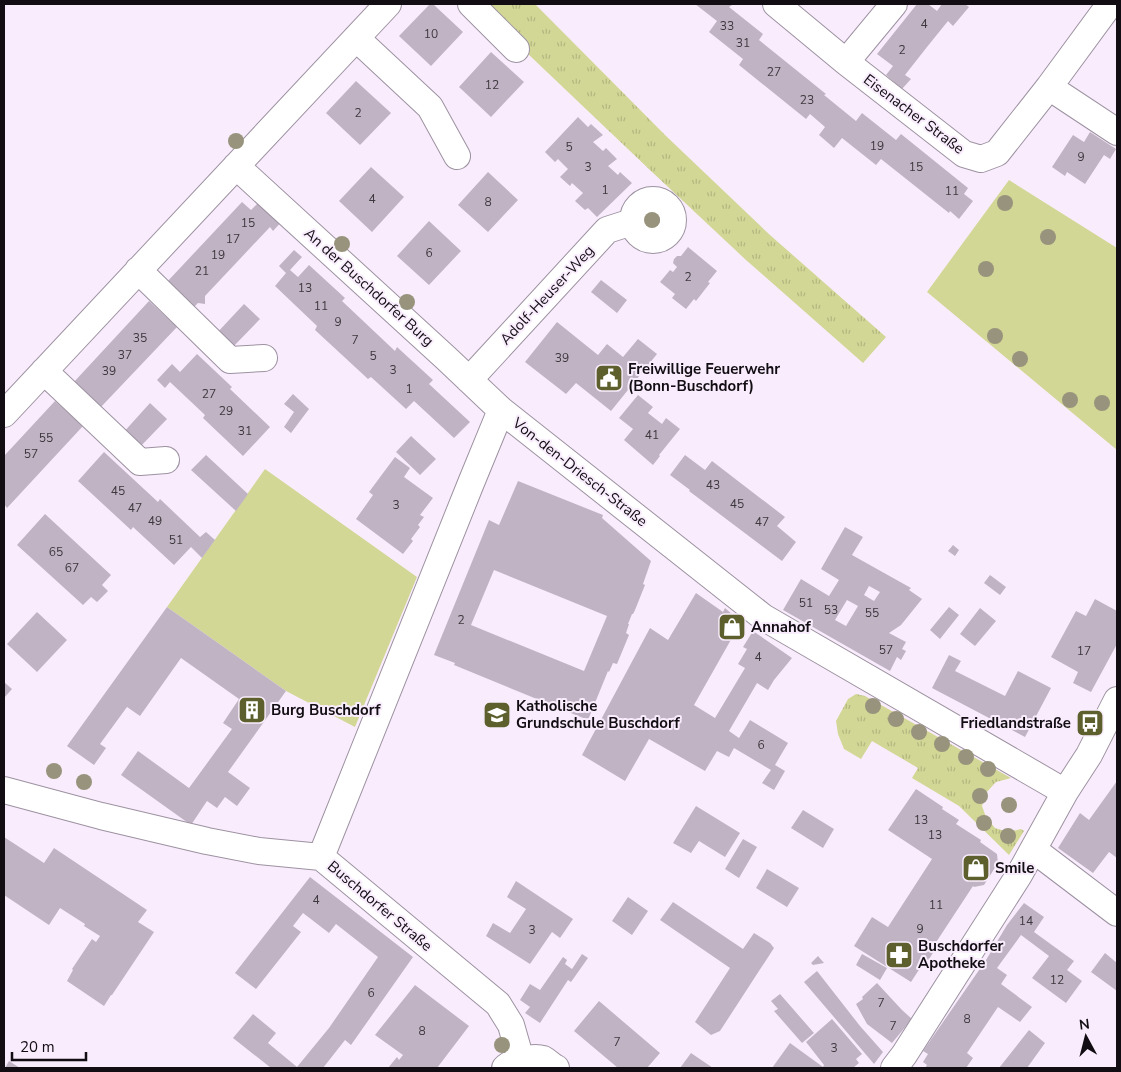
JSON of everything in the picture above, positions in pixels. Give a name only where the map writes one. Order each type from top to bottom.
[{"type":"street","points":[[4,414],[388,4]]},
{"type":"street","points":[[471,4],[516,49]]},
{"type":"street","name":"Eisenacher Straße","points":[[776,4],[846,62],[964,154],[981,159],[997,153],[1110,4]]},
{"type":"street","points":[[846,62],[894,4]]},
{"type":"street","points":[[356,38],[430,107],[457,156]]},
{"type":"street","points":[[1049,86],[1117,132]]},
{"type":"street","name":"An der Buschdorfer Burg","points":[[236,166],[501,410]]},
{"type":"street","name":"Adolf-Heuser-Weg","points":[[469,380],[607,230],[632,222]]},
{"type":"street","points":[[138,270],[230,360],[264,358]]},
{"type":"street","points":[[44,371],[140,462],[166,460]]},
{"type":"street","name":"Von-den-Driesch-Straße","points":[[321,857],[501,410],[763,617],[1066,792]]},
{"type":"street","points":[[894,1068],[1009,892],[1089,754],[1117,700]]},
{"type":"street","name":"Buschdorfer Straße","points":[[4,790],[109,818],[207,841],[259,851],[321,857],[498,1004],[511,1025],[513,1064],[542,1059],[556,1068]]},
{"type":"street","points":[[1034,850],[1117,913]]},
{"type":"green space","points":[[480,4],[535,4],[665,135],[770,235],[886,337],[863,363],[746,260],[651,171],[527,53]]},
{"type":"green space","points":[[1009,180],[1117,248],[1117,450],[927,292]]},
{"type":"green space","points":[[265,469],[417,577],[355,727],[286,691],[167,607]]},
{"type":"green space","points":[[856,694],[865,696],[1011,778],[996,782],[986,793],[982,806],[986,817],[995,828],[1008,832],[1021,829],[1024,831],[1009,855],[959,806],[912,778],[918,768],[872,741],[861,759],[844,749],[838,734],[836,721],[848,699]]},
{"type":"building","points":[[430,4],[433,4],[463,32],[431,66],[399,36]]},
{"type":"building","points":[[695,4],[731,4],[729,7],[763,34],[759,40],[826,94],[824,95],[856,121],[862,113],[896,140],[901,134],[968,188],[964,194],[973,201],[959,219],[881,159],[876,165],[842,138],[834,148],[819,135],[825,127],[810,114],[806,119],[739,65],[743,59],[709,32],[717,21]]},
{"type":"building","points":[[917,4],[928,4],[937,11],[942,4],[965,4],[969,7],[953,26],[948,21],[905,75],[911,79],[902,89],[886,75],[893,66],[877,54]]},
{"type":"building","points":[[491,52],[524,82],[491,117],[459,87]]},
{"type":"building","points":[[356,81],[391,113],[360,145],[326,113]]},
{"type":"building","points":[[578,117],[588,127],[591,124],[603,135],[593,142],[603,151],[606,148],[617,159],[608,166],[618,175],[620,172],[632,183],[597,217],[588,208],[585,210],[575,201],[583,193],[572,183],[570,186],[560,177],[568,169],[558,159],[555,162],[545,152]]},
{"type":"building","points":[[1090,132],[1116,149],[1110,159],[1104,155],[1085,184],[1067,172],[1065,176],[1052,167],[1073,135],[1084,142]]},
{"type":"building","points":[[371,167],[404,197],[372,232],[339,201]]},
{"type":"building","points":[[488,172],[518,200],[488,232],[458,205]]},
{"type":"building","points":[[261,200],[283,220],[273,231],[270,227],[205,296],[205,304],[198,303],[193,308],[166,283],[242,202],[251,210]]},
{"type":"building","points":[[429,221],[461,251],[429,285],[397,256]]},
{"type":"building","points":[[688,247],[717,271],[696,301],[694,299],[686,309],[672,298],[675,294],[660,282],[670,270],[673,272],[677,267],[673,263],[674,259],[677,256],[681,256]]},
{"type":"building","points":[[294,250],[302,257],[290,270],[298,277],[309,265],[345,298],[342,301],[395,351],[397,347],[433,380],[429,384],[470,422],[454,438],[414,401],[406,409],[371,377],[368,379],[315,330],[317,326],[275,286],[286,273],[279,266]]},
{"type":"building","points":[[601,280],[627,300],[617,313],[591,292]]},
{"type":"building","points":[[149,301],[177,327],[100,408],[73,383]]},
{"type":"building","points":[[244,304],[260,319],[231,349],[215,335]]},
{"type":"building","points":[[557,322],[598,355],[607,344],[623,357],[638,339],[657,354],[611,411],[576,383],[566,394],[525,362]]},
{"type":"building","points":[[197,354],[270,427],[243,456],[203,418],[205,415],[170,382],[165,388],[157,380],[172,364],[180,372]]},
{"type":"building","points":[[293,394],[309,409],[291,433],[284,427],[294,412],[284,404]]},
{"type":"building","points":[[638,395],[653,407],[648,413],[662,424],[666,418],[680,429],[653,465],[624,440],[633,429],[619,418]]},
{"type":"building","points":[[55,401],[83,426],[7,508],[4,504],[4,456]]},
{"type":"building","points":[[150,403],[167,419],[138,449],[122,434]]},
{"type":"building","points":[[411,436],[436,459],[420,475],[396,452]]},
{"type":"building","points":[[104,452],[158,502],[160,499],[200,537],[206,532],[215,540],[202,558],[191,547],[174,565],[133,527],[131,530],[78,481]]},
{"type":"building","points":[[206,455],[248,494],[236,511],[191,470]]},
{"type":"building","points":[[685,455],[705,470],[712,461],[785,517],[777,526],[796,542],[782,561],[670,475]]},
{"type":"building","points":[[395,457],[410,468],[404,477],[433,498],[420,515],[424,517],[418,525],[420,527],[411,539],[413,541],[403,554],[356,519],[373,495],[369,492]]},
{"type":"building","name":"Katholische Grundschule Buschdorf","points":[[518,481],[603,515],[602,518],[651,561],[643,584],[645,585],[628,624],[626,633],[629,635],[617,664],[613,663],[608,671],[588,720],[434,655],[489,520],[499,525]],"holes":[[[494,570],[607,616],[584,671],[471,625]]]},
{"type":"building","points":[[45,514],[111,575],[102,585],[108,591],[97,602],[91,597],[83,605],[17,545]]},
{"type":"building","points":[[845,527],[863,537],[852,555],[911,588],[909,590],[922,599],[901,625],[889,633],[906,642],[902,649],[906,651],[901,660],[897,657],[890,671],[783,610],[801,579],[829,596],[839,580],[821,569]],"holes":[[[869,586],[880,592],[874,601],[864,595]],[[847,600],[858,606],[846,626],[835,620]]]},
{"type":"building","points":[[953,545],[959,550],[955,556],[948,551]]},
{"type":"building","points":[[990,575],[1006,587],[1000,595],[984,583]]},
{"type":"building","points":[[696,593],[723,612],[725,608],[741,622],[694,705],[715,718],[745,668],[738,664],[747,649],[743,647],[753,631],[792,658],[768,690],[757,683],[729,731],[739,738],[750,720],[788,743],[775,765],[785,771],[774,790],[762,783],[771,770],[734,748],[729,757],[717,751],[705,771],[649,739],[625,781],[582,755],[650,628],[668,640]]},
{"type":"building","points":[[1095,599],[1117,611],[1117,644],[1091,692],[1073,683],[1078,672],[1051,657],[1076,611],[1086,616]]},
{"type":"building","points":[[167,607],[286,691],[228,772],[250,788],[237,806],[225,797],[217,808],[207,801],[191,825],[121,775],[138,751],[189,788],[232,729],[223,723],[239,699],[181,658],[140,716],[127,707],[100,744],[106,748],[94,765],[67,746]]},
{"type":"building","points":[[949,607],[959,615],[940,639],[930,630]]},
{"type":"building","points":[[980,608],[996,621],[975,646],[960,634]]},
{"type":"building","points":[[37,612],[67,640],[37,672],[7,644]]},
{"type":"building","points":[[949,655],[961,661],[955,671],[1005,696],[1018,671],[1051,688],[1025,737],[932,688]]},
{"type":"building","points":[[4,682],[12,689],[4,698]]},
{"type":"building","points":[[1117,781],[1117,858],[1109,852],[1093,873],[1058,848],[1080,813],[1089,820]]},
{"type":"building","points":[[916,789],[943,807],[942,809],[959,820],[956,824],[981,840],[980,842],[997,854],[998,863],[984,885],[973,886],[931,950],[934,951],[928,961],[926,959],[911,982],[854,946],[872,917],[888,927],[932,859],[888,830]]},
{"type":"building","points":[[696,806],[740,833],[725,857],[699,841],[691,853],[673,843]]},
{"type":"building","points":[[803,810],[834,829],[823,848],[791,828]]},
{"type":"building","points":[[4,837],[44,863],[54,848],[147,910],[138,922],[154,932],[104,1006],[67,981],[72,969],[92,939],[96,942],[100,936],[60,908],[49,925],[4,895]]},
{"type":"building","points":[[743,839],[757,847],[739,878],[725,869]]},
{"type":"building","points":[[767,869],[799,888],[787,907],[756,888]]},
{"type":"building","points":[[310,877],[413,957],[351,1045],[345,1040],[323,1068],[271,1068],[233,1038],[253,1014],[276,1033],[268,1043],[297,1067],[329,1028],[378,957],[336,924],[329,933],[303,913],[293,926],[301,932],[256,989],[235,973]]},
{"type":"building","points":[[516,881],[573,919],[560,938],[552,932],[530,964],[486,936],[493,923],[510,933],[526,909],[507,897]]},
{"type":"building","points":[[628,897],[648,911],[632,935],[612,921]]},
{"type":"building","points":[[673,902],[743,949],[754,933],[770,943],[774,948],[720,1031],[711,1035],[695,1022],[730,968],[660,920]]},
{"type":"building","points":[[1024,903],[1044,917],[1034,932],[1074,961],[1067,970],[1082,981],[1066,1003],[1032,978],[1049,956],[1021,935],[997,968],[1007,975],[1001,984],[1032,1007],[1020,1022],[998,1007],[967,1053],[973,1058],[966,1068],[925,1068],[927,1065],[923,1062],[928,1054],[923,1051],[986,960],[1007,925]]},
{"type":"building","points":[[1105,953],[1117,963],[1117,991],[1091,972]]},
{"type":"building","points":[[582,954],[588,958],[571,982],[568,980],[540,1023],[525,1013],[530,1007],[520,1000],[530,984],[540,990],[563,957],[567,960],[565,964],[572,969]]},
{"type":"building","points":[[862,954],[887,968],[880,980],[856,965]]},
{"type":"building","points":[[818,956],[824,963],[813,965],[811,963]]},
{"type":"building","points":[[817,971],[883,1052],[874,1064],[804,982]]},
{"type":"building","points":[[877,983],[912,1019],[892,1043],[867,1024],[856,1004]]},
{"type":"building","points":[[415,985],[469,1026],[437,1068],[388,1068],[397,1057],[399,1060],[403,1055],[375,1035]]},
{"type":"building","points":[[780,994],[814,1033],[802,1043],[774,1011],[778,1009],[771,1001]]},
{"type":"building","points":[[599,1001],[660,1053],[647,1068],[618,1068],[574,1031]]},
{"type":"building","points":[[832,1019],[862,1054],[856,1059],[859,1063],[853,1068],[772,1068],[790,1043],[823,1067],[824,1065],[806,1042]]},
{"type":"building","points":[[1029,1030],[1045,1043],[1027,1068],[999,1068]]},
{"type":"building","points":[[691,1053],[713,1068],[680,1068]]},
{"type":"building","points":[[9,1061],[20,1068],[5,1068]]},
{"type":"place","name":"Freiwillige Feuerwehr (Bonn-Buschdorf)","points":[[609,378]]},
{"type":"place","name":"Annahof","points":[[732,627]]},
{"type":"place","name":"Burg Buschdorf","points":[[252,710]]},
{"type":"place","name":"Katholische Grundschule Buschdorf","points":[[497,715]]},
{"type":"place","name":"Friedlandstraße","points":[[1090,723]]},
{"type":"place","name":"Smile","points":[[976,868]]},
{"type":"place","name":"Buschdorfer Apotheke","points":[[899,955]]}]
